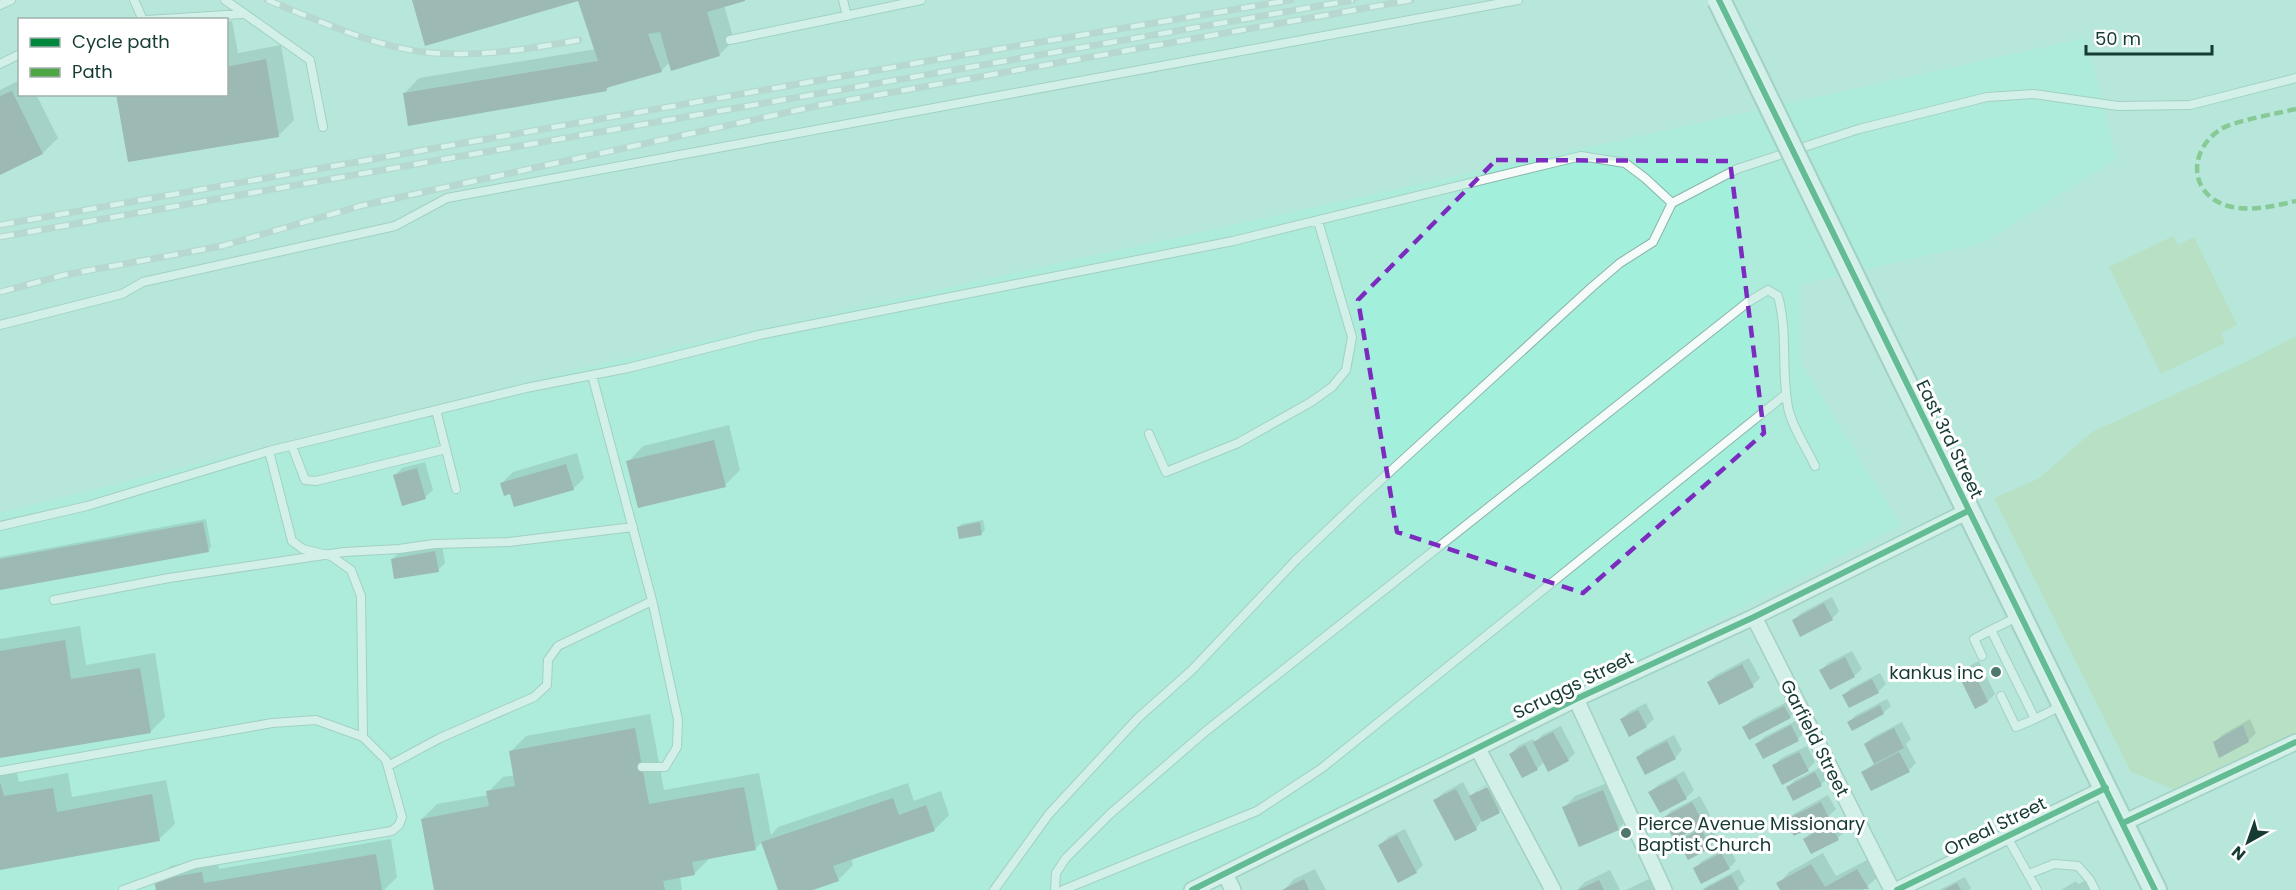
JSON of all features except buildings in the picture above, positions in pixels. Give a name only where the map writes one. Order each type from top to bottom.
[{"type":"main road","name":"East 3rd Street","points":[[1719,0],[2155,890]]},
{"type":"street","name":"Scruggs Street","points":[[1192,890],[1576,699],[1754,617],[1968,511]]},
{"type":"street","name":"Garfield Street","points":[[1754,617],[1892,890]]},
{"type":"street","points":[[1576,699],[1664,890]]},
{"type":"street","points":[[2123,823],[2296,742]]},
{"type":"street","points":[[1478,749],[1553,890]]},
{"type":"street","name":"Oneal Street","points":[[1897,890],[2106,788]]},
{"type":"street","points":[[1225,874],[1233,890]]},
{"type":"lane","points":[[0,5],[11,0]]},
{"type":"lane","points":[[135,0],[144,18]]},
{"type":"lane","points":[[225,0],[310,60],[323,127]]},
{"type":"lane","points":[[843,0],[847,16]]},
{"type":"lane","points":[[730,40],[921,0]]},
{"type":"lane","points":[[0,325],[112,297],[142,282],[395,226],[447,198],[1518,0]]},
{"type":"lane","points":[[177,18],[242,14]]},
{"type":"lane","points":[[0,64],[18,55]]},
{"type":"lane","points":[[994,890],[1049,814],[1138,718],[1192,670],[1295,561],[1360,499],[1599,281],[1620,263],[1653,242],[1672,203],[1682,196],[1748,165],[1859,129],[1987,97],[2034,94],[2118,106],[2190,105],[2296,78]]},
{"type":"lane","points":[[0,526],[87,506],[269,451],[436,410],[759,335],[1233,242],[1581,156],[1625,163],[1672,203]]},
{"type":"lane","points":[[1149,434],[1166,472],[1238,443],[1311,402],[1332,387],[1346,369],[1353,337],[1318,220]]},
{"type":"lane","points":[[1055,890],[1056,873],[1066,858],[1110,814],[1206,731],[1748,302],[1768,290],[1778,296],[1783,315],[1783,369],[1788,410],[1815,466]]},
{"type":"lane","points":[[592,375],[652,601],[678,720],[677,747],[664,767],[642,767]]},
{"type":"lane","points":[[1063,890],[1257,811],[1312,774],[1786,393]]},
{"type":"lane","points":[[436,410],[456,489]]},
{"type":"lane","points":[[292,446],[305,480],[316,481],[446,449]]},
{"type":"lane","points":[[269,451],[292,541],[303,549],[331,556],[351,570],[361,596],[363,737]]},
{"type":"lane","points":[[54,600],[169,578],[331,556],[434,544],[509,542],[633,527]]},
{"type":"lane","points":[[388,766],[440,738],[534,697],[547,685],[548,660],[558,646],[652,601]]},
{"type":"lane","points":[[1982,656],[1974,639],[2020,616]]},
{"type":"lane","points":[[1991,630],[2034,718]]},
{"type":"lane","points":[[2001,696],[2016,727],[2064,704]]},
{"type":"lane","points":[[1,771],[272,723],[316,720],[363,737],[386,760],[402,817],[399,825],[393,831],[195,864],[123,890]]},
{"type":"lane","points":[[2007,837],[2037,890]]},
{"type":"lane","points":[[2030,874],[2054,864],[2078,866],[2095,890]]},
{"type":"highlighted area","points":[[1496,160],[1730,161],[1764,433],[1583,593],[1397,532],[1358,300]]},
{"type":"shaded area","points":[[2086,38],[2116,159],[1983,243],[1800,284],[1801,363],[1901,526],[1188,890],[0,890],[0,513],[600,364]]},
{"type":"shaded area","points":[[2173,236],[2178,245],[2194,237],[2237,325],[2221,333],[2225,343],[2161,374],[2109,267]]},
{"type":"shaded area","points":[[2296,336],[2296,733],[2173,789],[2131,772],[1994,498],[2038,479],[2092,432],[2248,361]]},
{"type":"railway","points":[[267,0],[364,38],[424,52],[482,53],[579,40]]},
{"type":"railway","points":[[0,225],[951,57],[1291,0]]},
{"type":"railway","points":[[0,237],[1353,0]]},
{"type":"railway","points":[[0,292],[64,275],[222,246],[360,206],[821,105],[1411,0]]},
{"type":"marked path","points":[[2296,109],[2246,120],[2221,129],[2203,148],[2198,159],[2197,171],[2205,192],[2228,206],[2253,208],[2296,201]]},
{"type":"cycle path","points":[[1719,0],[2155,890]]},
{"type":"cycle path","points":[[1192,890],[1576,699],[1754,617],[1968,511]]},
{"type":"cycle path","points":[[2123,823],[2296,742]]},
{"type":"cycle path","points":[[1897,890],[2106,788]]},
{"type":"place","name":"kankus inc","points":[[1996,672]]},
{"type":"place","name":"Pierce Avenue Missionary Baptist Church","points":[[1626,833]]}]
